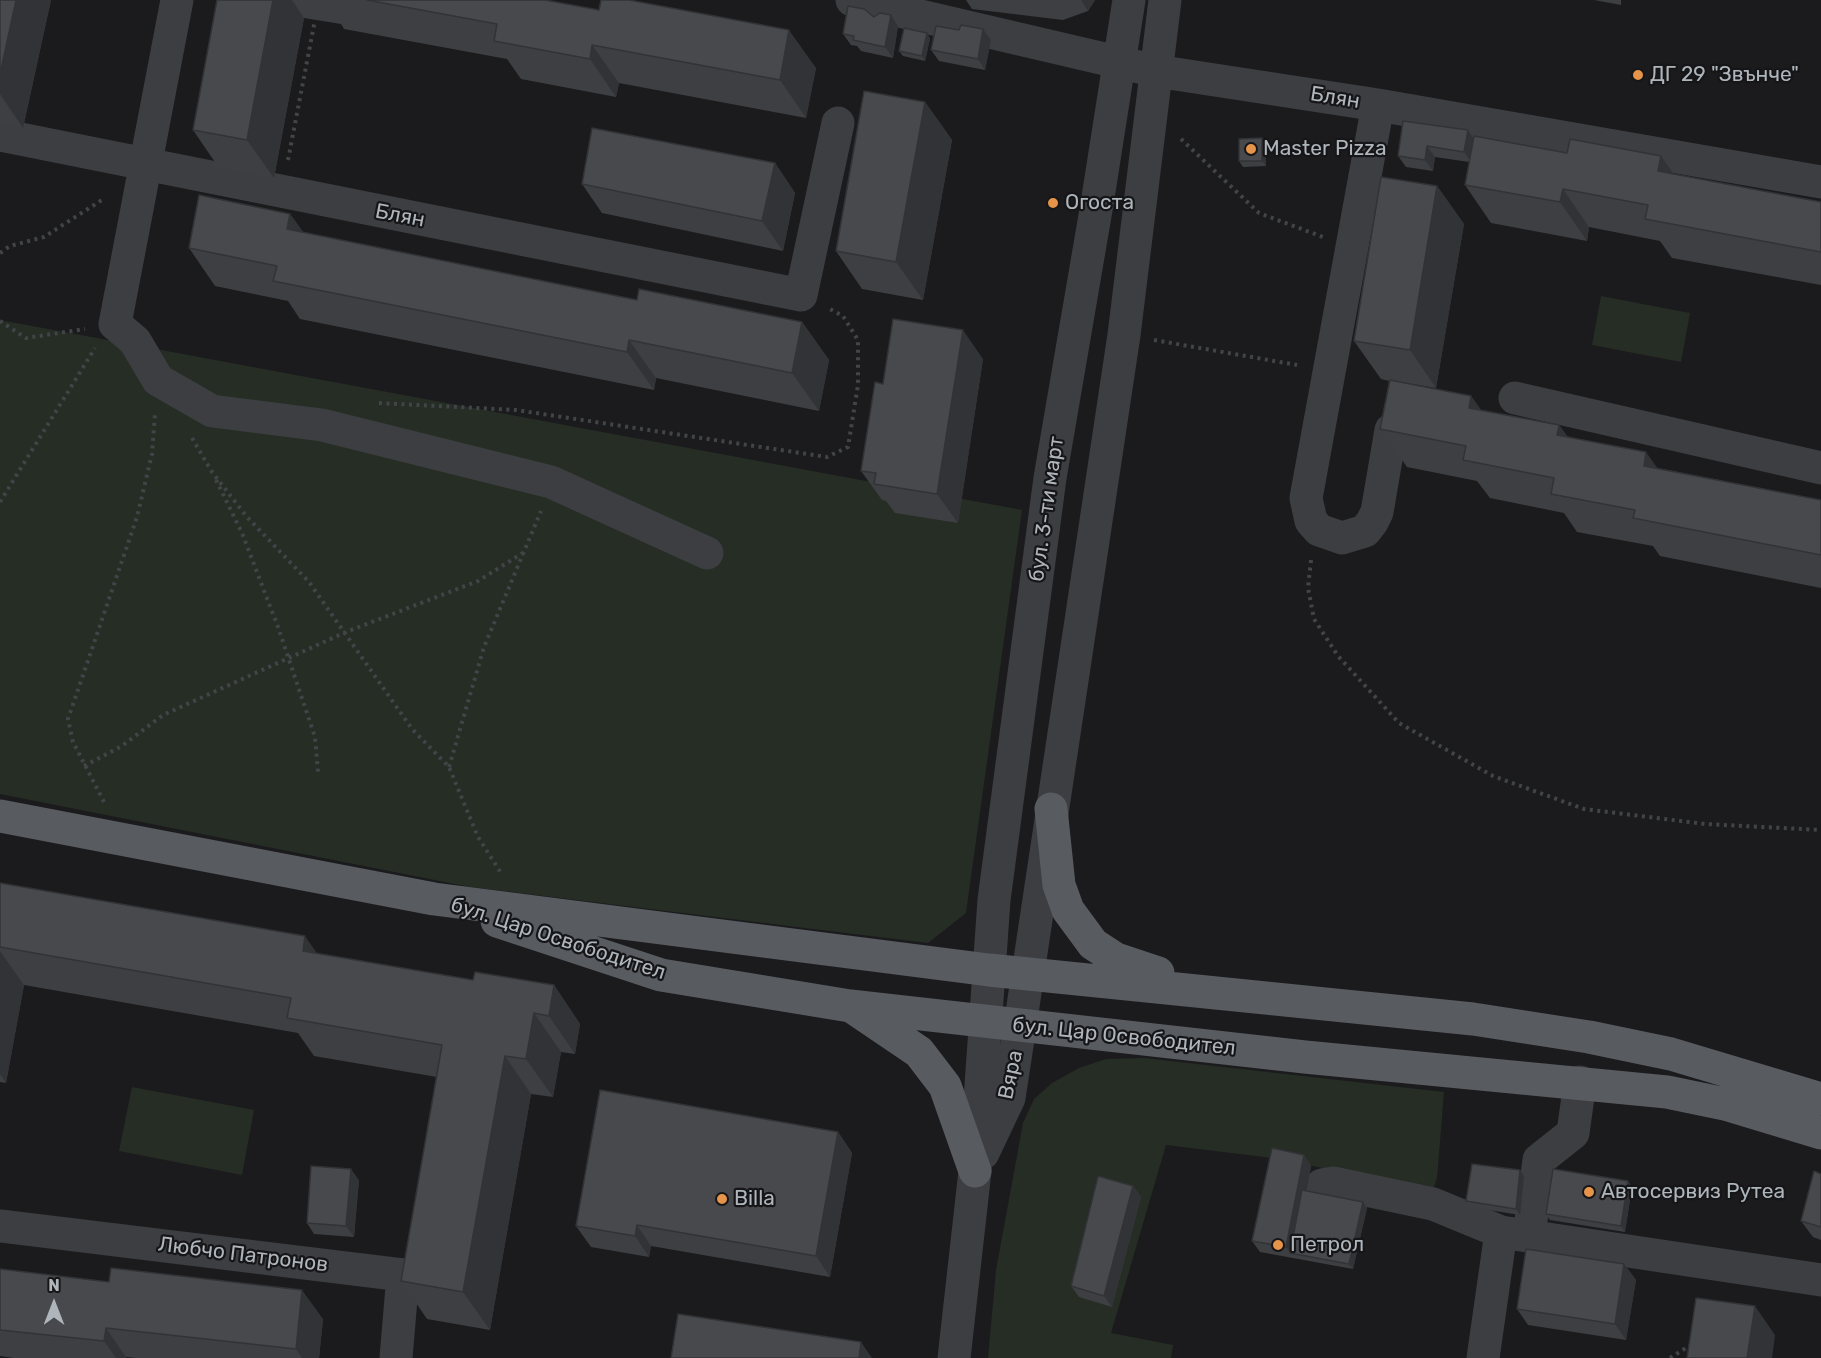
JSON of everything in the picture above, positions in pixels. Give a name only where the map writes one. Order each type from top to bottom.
[{"type":"main road","points":[[1051,808],[1059,885],[1068,910],[1093,944],[1116,959],[1144,969],[1254,996]]},
{"type":"main road","name":"бул. Цар Освободител","points":[[0,816],[434,899],[989,970],[1473,1019],[1588,1037],[1671,1054],[1821,1099]]},
{"type":"main road","name":"бул. Цар Освободител","points":[[434,899],[661,975],[850,1006],[1020,1026],[1679,1094],[1725,1104],[1821,1133]]},
{"type":"main road","points":[[850,1006],[919,1052],[945,1086],[975,1171]]},
{"type":"street","points":[[177,0],[115,324],[135,341],[158,380],[212,411],[322,425],[551,482],[707,553]]},
{"type":"street","name":"Блян","points":[[852,0],[1119,60],[1156,71],[1378,105],[1821,182]]},
{"type":"street","name":"бул. 3-ти март","points":[[986,1022],[994,900],[1050,478],[1129,0]]},
{"type":"street","points":[[1027,973],[1051,808],[1084,611],[1124,334],[1165,0]]},
{"type":"street","points":[[1378,105],[1306,498],[1306,510],[1319,530],[1342,538],[1365,531],[1372,522],[1377,512],[1391,430]]},
{"type":"street","points":[[801,295],[838,123]]},
{"type":"street","name":"Блян","points":[[0,135],[146,166],[801,295]]},
{"type":"street","points":[[1515,398],[1821,468]]},
{"type":"street","name":"Вяра","points":[[975,1171],[1009,1098],[1027,973]]},
{"type":"street","name":"Вяра","points":[[954,1358],[975,1171],[986,1022]]},
{"type":"street","points":[[1483,1358],[1515,1234],[1539,1160],[1573,1133],[1580,1082]]},
{"type":"street","points":[[1316,1198],[1322,1185],[1333,1183],[1364,1199],[1433,1204],[1515,1234],[1821,1280]]},
{"type":"street","name":"Любчо Патронов","points":[[0,1226],[404,1275],[396,1358]]},
{"type":"path","points":[[282,193],[315,20]]},
{"type":"path","points":[[1151,110],[1259,213],[1352,248]]},
{"type":"path","points":[[0,253],[10,246],[44,237],[95,207],[146,166]]},
{"type":"path","points":[[369,403],[516,410],[827,457],[848,447],[858,385],[858,340],[843,316],[801,295]]},
{"type":"path","points":[[0,321],[26,338],[115,324]]},
{"type":"path","points":[[0,502],[93,351],[115,324]]},
{"type":"path","points":[[1124,334],[1329,370]]},
{"type":"path","points":[[124,840],[73,742],[69,719],[138,518],[152,454],[158,380]]},
{"type":"path","points":[[188,431],[212,472],[242,533],[278,627],[286,658],[315,737],[318,772]]},
{"type":"path","points":[[212,472],[247,517],[309,582],[412,729],[449,767],[478,837],[496,868],[504,876]]},
{"type":"path","points":[[449,767],[484,647],[526,551],[551,482]]},
{"type":"path","points":[[1319,530],[1308,572],[1314,619],[1338,656],[1399,723],[1492,776],[1584,808],[1705,824],[1821,830]]},
{"type":"path","points":[[84,766],[122,746],[163,715],[346,632],[478,581],[526,551]]},
{"type":"path","points":[[1670,1358],[1700,1338]]},
{"type":"shaded area","points":[[1601,296],[1690,313],[1681,362],[1592,345]]},
{"type":"shaded area","points":[[0,320],[1022,510],[966,913],[928,943],[470,887],[0,794]]},
{"type":"shaded area","points":[[1144,1058],[1444,1092],[1437,1178],[1433,1190],[1272,1158],[1166,1145],[1111,1333],[1173,1345],[1171,1358],[988,1358],[996,1270],[1023,1123],[1034,1099],[1052,1083],[1079,1068],[1106,1059]]},
{"type":"shaded area","points":[[132,1087],[254,1110],[242,1175],[119,1151]]},
{"type":"building","points":[[0,0],[16,0],[0,74]]},
{"type":"building","points":[[217,0],[273,0],[247,140],[193,130]]},
{"type":"building","points":[[367,0],[545,0],[599,10],[601,0],[629,0],[789,30],[780,80],[592,45],[590,59],[494,41],[497,24]]},
{"type":"building","points":[[848,6],[864,9],[874,17],[880,13],[891,15],[885,47],[853,40],[854,36],[843,34]]},
{"type":"building","points":[[961,25],[983,29],[978,59],[931,50],[936,26],[959,30]]},
{"type":"building","points":[[904,28],[927,33],[922,56],[899,51]]},
{"type":"building","points":[[864,91],[925,102],[896,262],[836,251]]},
{"type":"building","points":[[1403,121],[1468,130],[1464,152],[1427,146],[1425,160],[1398,156]]},
{"type":"building","points":[[592,128],[775,163],[762,221],[582,184]]},
{"type":"building","points":[[1474,136],[1567,153],[1570,139],[1661,156],[1658,171],[1821,202],[1821,252],[1645,219],[1648,205],[1563,189],[1560,202],[1465,185]]},
{"type":"building","points":[[1262,138],[1262,161],[1239,161],[1239,139]]},
{"type":"building","points":[[1381,177],[1437,186],[1410,350],[1354,341]]},
{"type":"building","points":[[199,195],[290,214],[287,229],[637,300],[639,289],[802,322],[792,373],[629,340],[627,352],[273,281],[277,266],[189,248]]},
{"type":"building","points":[[893,319],[963,330],[937,494],[874,484],[876,473],[861,471],[875,382],[883,384]]},
{"type":"building","points":[[1390,380],[1471,396],[1469,408],[1559,425],[1557,435],[1646,452],[1644,466],[1821,500],[1821,555],[1633,518],[1635,510],[1551,494],[1554,478],[1463,460],[1466,446],[1380,429]]},
{"type":"building","points":[[0,883],[305,936],[303,951],[473,980],[475,972],[554,985],[549,1016],[534,1013],[526,1059],[505,1056],[463,1292],[401,1281],[442,1045],[287,1018],[291,998],[0,947]]},
{"type":"building","name":"Billa","points":[[600,1090],[838,1132],[816,1256],[637,1225],[635,1236],[576,1226]]},
{"type":"building","points":[[1272,1148],[1304,1155],[1286,1247],[1252,1241]]},
{"type":"building","points":[[1472,1164],[1520,1170],[1516,1209],[1466,1201]]},
{"type":"building","points":[[311,1166],[351,1169],[346,1226],[307,1223]]},
{"type":"building","points":[[1553,1169],[1628,1181],[1621,1226],[1546,1214]]},
{"type":"building","points":[[1814,1171],[1821,1174],[1821,1227],[1801,1221]]},
{"type":"building","points":[[1098,1176],[1133,1186],[1104,1296],[1071,1286]]},
{"type":"building","points":[[1302,1190],[1363,1202],[1349,1264],[1290,1253]]},
{"type":"building","points":[[1526,1249],[1624,1264],[1615,1324],[1517,1309]]},
{"type":"building","points":[[111,1268],[302,1290],[296,1349],[106,1328],[104,1341],[0,1330],[0,1269],[109,1282]]},
{"type":"building","points":[[1696,1298],[1755,1306],[1747,1358],[1687,1358]]},
{"type":"building","points":[[678,1314],[861,1342],[859,1358],[671,1358]]},
{"type":"place","name":"ДГ 29 \"Звънче\"","points":[[1638,75]]},
{"type":"place","name":"Master Pizza","points":[[1251,149]]},
{"type":"place","name":"Огоста","points":[[1053,203]]},
{"type":"place","name":"Автосервиз Рутеа","points":[[1589,1192]]},
{"type":"place","name":"Billa","points":[[722,1199]]},
{"type":"place","name":"Петрол","points":[[1278,1245]]}]
